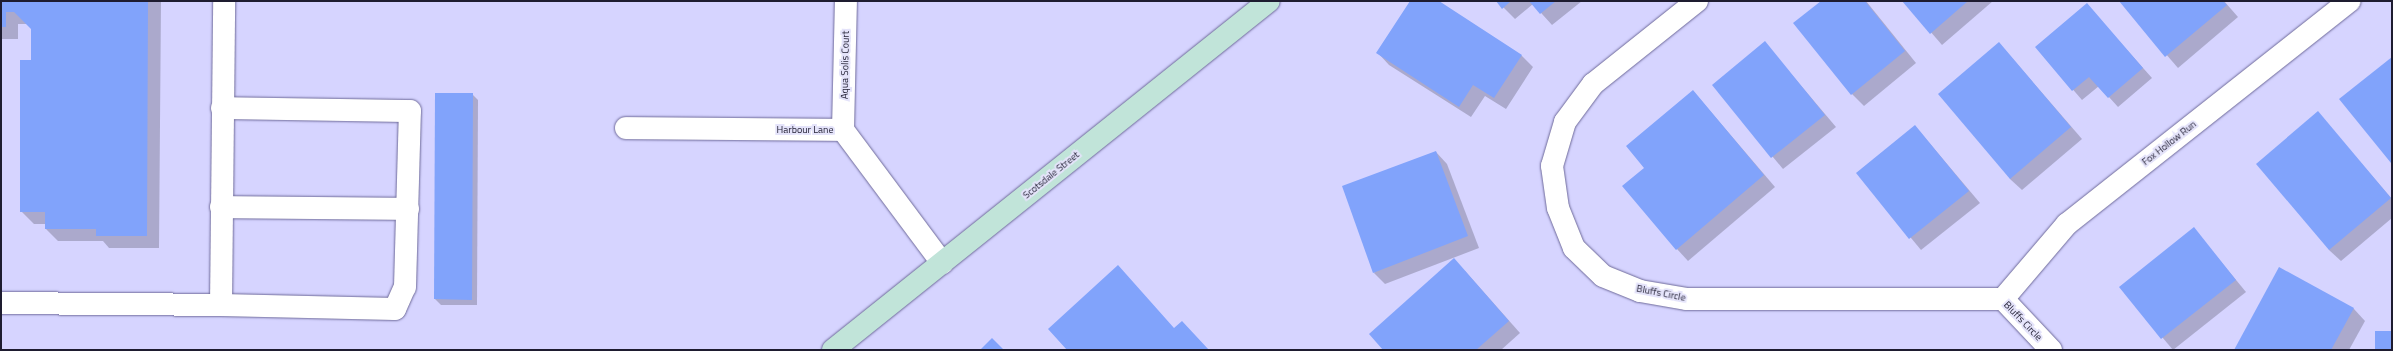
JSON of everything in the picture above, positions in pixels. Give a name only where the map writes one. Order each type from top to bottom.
[{"type":"street","points":[[221,305],[224,1]]},
{"type":"street","name":"Aqua Solis Court","points":[[843,130],[846,1]]},
{"type":"street","name":"Scotsdale Street","points":[[833,350],[1269,1]]},
{"type":"street","name":"Bluffs Circle","points":[[1696,1],[1592,84],[1566,122],[1552,166],[1558,208],[1574,248],[1604,276],[1640,291],[1687,299],[2003,300],[2051,350]]},
{"type":"street","name":"Fox Hollow Run","points":[[2003,300],[2067,224],[2349,1]]},
{"type":"street","points":[[1,303],[221,305],[394,310],[406,287],[410,111],[222,108]]},
{"type":"street","name":"Harbour Lane","points":[[626,128],[843,130],[942,262]]},
{"type":"street","points":[[221,207],[408,209]]},
{"type":"building","points":[[1,1],[148,1],[147,236],[96,236],[96,229],[45,229],[45,212],[20,212],[20,60],[31,60],[31,29],[14,12],[6,12],[6,27],[1,27]]},
{"type":"building","points":[[1410,1],[1439,1],[1522,55],[1494,98],[1473,85],[1459,107],[1376,53]]},
{"type":"building","points":[[1496,1],[1511,1],[1502,9]]},
{"type":"building","points":[[1529,1],[1556,1],[1540,14]]},
{"type":"building","points":[[1821,1],[1865,1],[1905,51],[1851,95],[1793,23]]},
{"type":"building","points":[[1902,1],[1968,1],[1930,34]]},
{"type":"building","points":[[2119,1],[2223,1],[2227,5],[2165,57]]},
{"type":"building","points":[[2087,3],[2143,68],[2108,98],[2089,77],[2072,91],[2035,47]]},
{"type":"building","points":[[1765,41],[1825,115],[1771,158],[1712,85]]},
{"type":"building","points":[[1999,42],[2071,127],[2010,179],[1938,94]]},
{"type":"building","points":[[2392,57],[2392,162],[2391,163],[2339,99]]},
{"type":"building","points":[[1693,90],[1764,175],[1676,250],[1622,186],[1644,168],[1626,146]]},
{"type":"building","points":[[435,93],[473,93],[472,300],[434,299]]},
{"type":"building","points":[[2318,111],[2391,198],[2329,250],[2256,164]]},
{"type":"building","points":[[1915,125],[1969,191],[1909,239],[1856,173]]},
{"type":"building","points":[[1436,151],[1468,236],[1373,273],[1342,186]]},
{"type":"building","points":[[2194,227],[2236,280],[2161,339],[2119,287]]},
{"type":"building","points":[[1454,258],[1509,321],[1476,350],[1383,350],[1369,334]]},
{"type":"building","points":[[1118,265],[1174,328],[1182,321],[1209,350],[1067,350],[1048,329]]},
{"type":"building","points":[[2279,267],[2354,308],[2331,350],[2234,350]]},
{"type":"building","points":[[2375,331],[2392,331],[2392,350],[2375,350]]},
{"type":"building","points":[[992,338],[1004,350],[980,350]]}]
